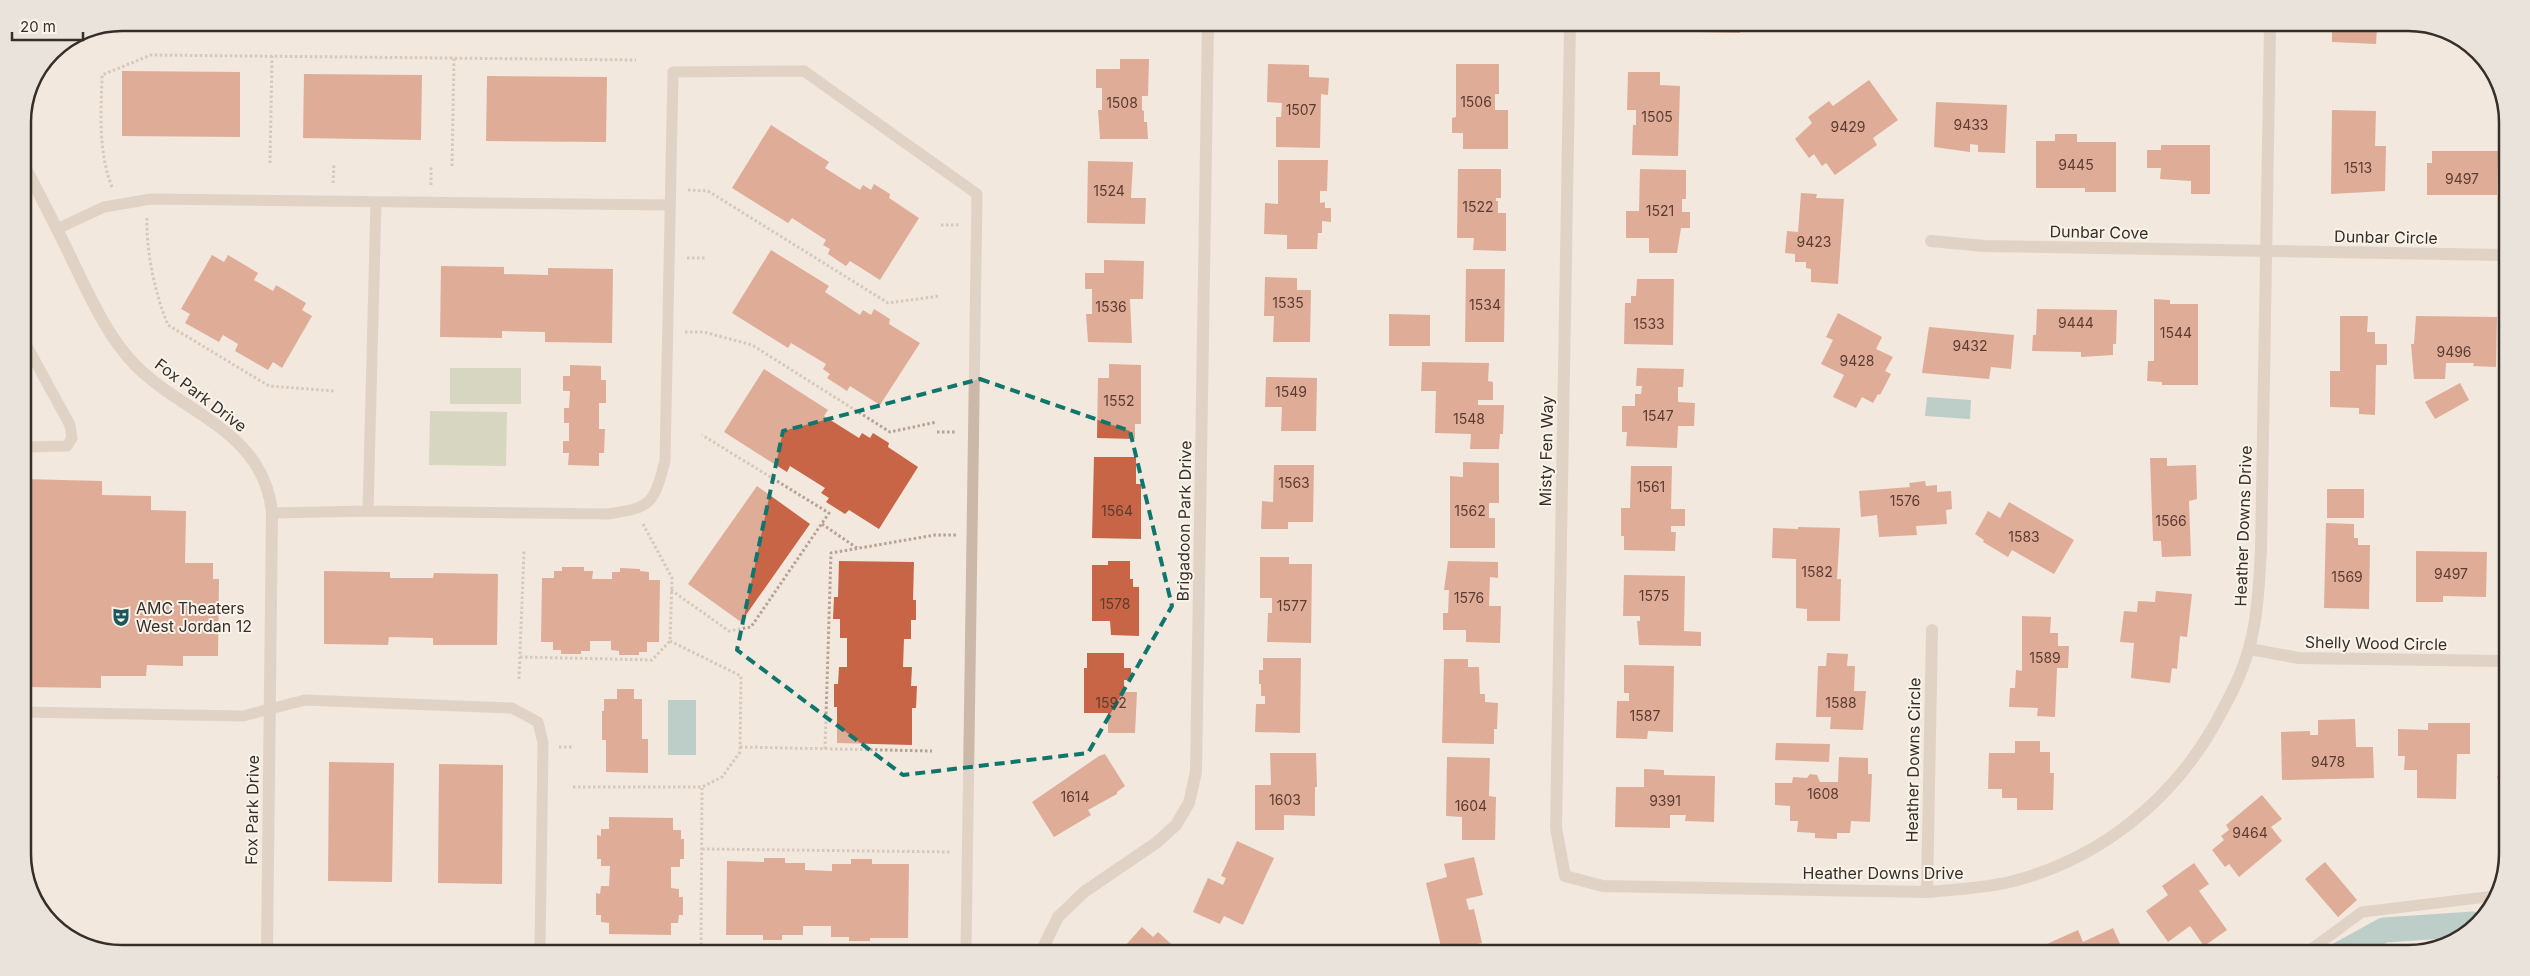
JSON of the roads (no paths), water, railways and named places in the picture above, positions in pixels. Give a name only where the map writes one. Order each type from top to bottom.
[{"type":"street","name":"Brigadoon Park Drive","points":[[1044,945],[1058,917],[1084,892],[1156,843],[1176,825],[1189,803],[1196,772],[1208,31]]},
{"type":"street","name":"Misty Fen Way","points":[[1564,876],[1556,828],[1570,31]]},
{"type":"street","name":"Heather Downs Drive","points":[[1564,876],[1603,886],[1927,892],[2000,884],[2045,871],[2094,847],[2138,817],[2166,793],[2190,764],[2233,692],[2249,649],[2258,600],[2261,550],[2270,31]]},
{"type":"street","name":"Fox Park Drive","points":[[31,178],[101,318],[134,364],[158,386],[215,423],[241,443],[264,479],[270,496],[272,513],[267,945]]},
{"type":"street","name":"Dunbar Cove","points":[[1931,241],[1984,246],[2266,251]]},
{"type":"street","name":"Dunbar Circle","points":[[2266,251],[2499,255]]},
{"type":"street","name":"Heather Downs Circle","points":[[1927,892],[1932,630]]},
{"type":"street","name":"Shelly Wood Circle","points":[[2249,649],[2299,658],[2499,661]]},
{"type":"lane","points":[[272,513],[368,511],[608,514],[636,510],[656,494],[665,461],[673,72],[804,71],[977,194],[966,945]]},
{"type":"lane","points":[[57,228],[104,207],[151,199],[669,205]]},
{"type":"lane","points":[[368,511],[376,202]]},
{"type":"lane","points":[[31,354],[70,425],[72,438],[67,446],[31,447]]},
{"type":"lane","points":[[31,712],[243,716],[305,700],[512,708],[538,722],[542,743],[540,945]]},
{"type":"lane","points":[[2317,945],[2362,912],[2488,897]]},
{"type":"water","points":[[1927,397],[1971,400],[1970,419],[1925,416]]},
{"type":"water","points":[[668,700],[696,700],[696,755],[668,755]]},
{"type":"waterway","points":[[2357,945],[2384,930],[2464,925]]},
{"type":"place","name":"AMC Theaters West Jordan 12","points":[[121,617]]}]
